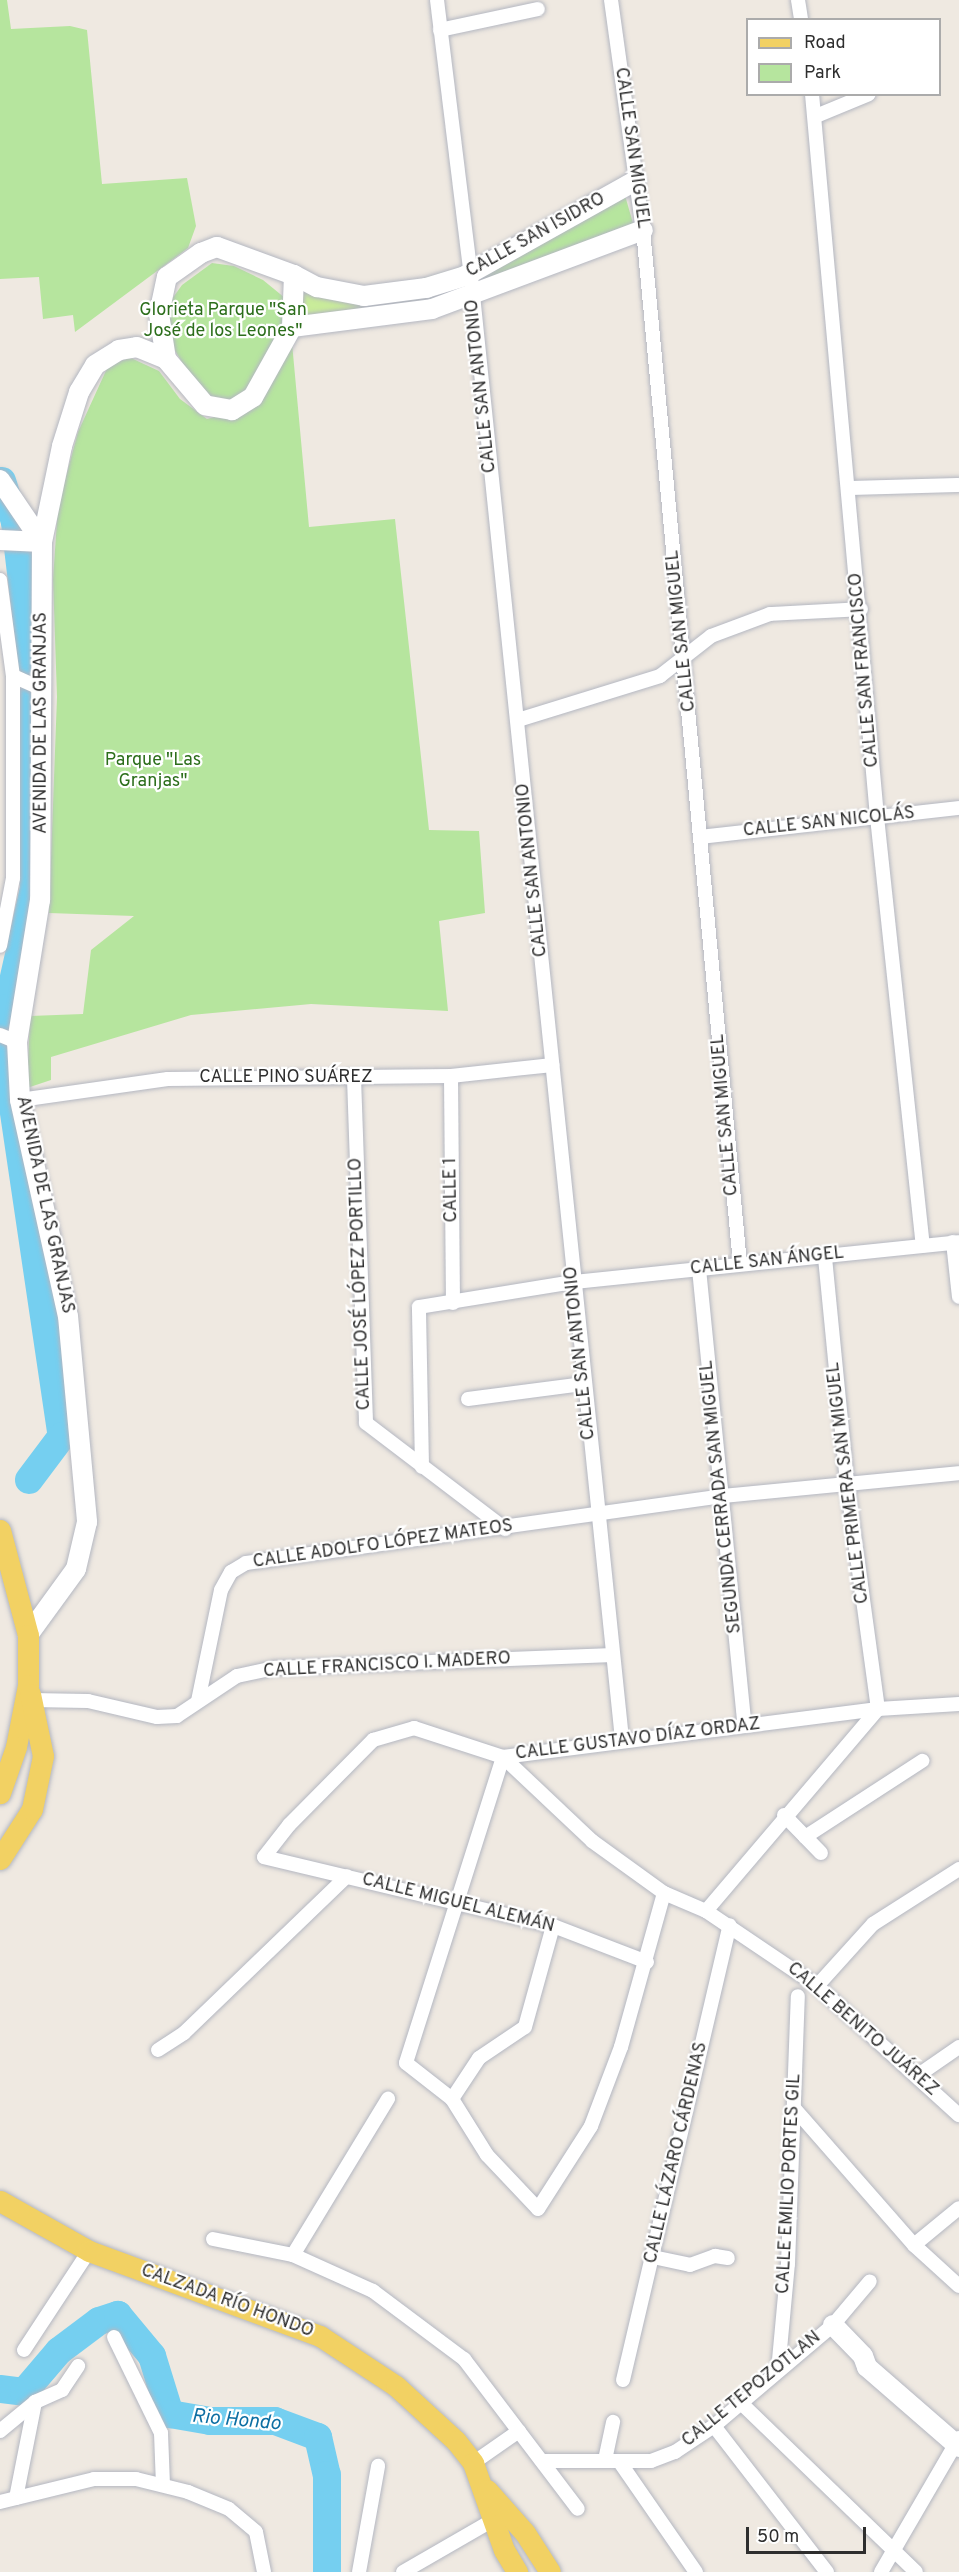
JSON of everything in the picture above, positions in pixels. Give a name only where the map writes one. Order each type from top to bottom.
[{"type":"main road","points":[[0,1529],[28,1635],[29,1693],[43,1756],[32,1809],[0,1859]]},
{"type":"main road","points":[[0,1793],[16,1746],[29,1693]]},
{"type":"main road","name":"CALZADA RÍO HONDO","points":[[0,2201],[89,2251],[320,2336],[396,2386],[456,2441],[477,2473],[525,2533],[550,2572]]},
{"type":"main road","name":"CALZADA RÍO HONDO","points":[[477,2473],[504,2550],[517,2572]]},
{"type":"street","name":"CALLE SAN ANTONIO","points":[[437,0],[473,295],[622,1740]]},
{"type":"street","name":"CALLE SAN MIGUEL","points":[[611,0],[643,230],[685,658],[740,1264]]},
{"type":"street","points":[[798,0],[801,18]]},
{"type":"street","points":[[440,30],[538,9]]},
{"type":"street","name":"CALLE SAN FRANCISCO","points":[[812,96],[861,609],[877,817],[923,1246]]},
{"type":"street","points":[[816,116],[864,96]]},
{"type":"street","name":"CALLE SAN ISIDRO","points":[[294,275],[317,287],[364,296],[426,288],[470,273],[635,181]]},
{"type":"street","name":"CALLE SAN ISIDRO","points":[[292,327],[432,309],[643,230]]},
{"type":"street","points":[[217,247],[294,275],[292,327],[253,397],[232,410],[205,405],[166,359],[159,314],[167,277],[201,253],[217,247]]},
{"type":"street","name":"AVENIDA DE LAS GRANJAS","points":[[28,1635],[76,1569],[87,1522],[68,1316],[20,1100],[10,1039],[40,900],[44,690],[22,542],[63,446],[79,392],[95,365],[119,350],[137,347],[166,359]]},
{"type":"street","points":[[849,488],[959,485]]},
{"type":"street","points":[[5,486],[22,542]]},
{"type":"street","name":"AVENIDA DE LAS GRANJAS","points":[[0,580],[13,676],[13,878],[0,946]]},
{"type":"street","points":[[518,720],[660,676],[711,636],[770,614],[861,609]]},
{"type":"street","points":[[13,676],[44,690]]},
{"type":"street","name":"CALLE SAN NICOLÁS","points":[[700,837],[959,808]]},
{"type":"street","name":"CALLE PINO SUÁREZ","points":[[20,1100],[168,1079],[451,1076],[552,1065]]},
{"type":"street","name":"CALLE 1","points":[[451,1076],[453,1303]]},
{"type":"street","name":"CALLE JOSÉ LÓPEZ PORTILLO","points":[[354,1078],[366,1423],[505,1529]]},
{"type":"street","points":[[956,1242],[959,1297]]},
{"type":"street","name":"CALLE SAN ÁNGEL","points":[[422,1467],[419,1307],[574,1282],[956,1242]]},
{"type":"street","name":"CALLE PRIMERA SAN MIGUEL","points":[[825,1256],[847,1482],[878,1709]]},
{"type":"street","name":"SEGUNDA CERRADA SAN MIGUEL","points":[[699,1269],[745,1726]]},
{"type":"street","points":[[468,1399],[584,1384]]},
{"type":"street","name":"CALLE ADOLFO LÓPEZ MATEOS","points":[[198,1701],[221,1590],[231,1572],[246,1563],[505,1529],[722,1496],[847,1482],[959,1473]]},
{"type":"street","name":"CALLE FRANCISCO I. MADERO","points":[[29,1693],[88,1701],[157,1717],[177,1716],[237,1676],[276,1668],[613,1655]]},
{"type":"street","name":"CALLE GUSTAVO DÍAZ ORDAZ","points":[[264,1857],[290,1825],[374,1740],[414,1728],[503,1757],[878,1709],[959,1704]]},
{"type":"street","points":[[706,1911],[784,1815],[878,1709]]},
{"type":"street","points":[[503,1757],[459,1902],[406,2063],[452,2099],[487,2155],[538,2209],[591,2126],[647,1962],[664,1893]]},
{"type":"street","name":"CALLE BENITO JUÁREZ","points":[[503,1757],[592,1841],[664,1893],[706,1911],[730,1925],[817,1986],[959,2115]]},
{"type":"street","points":[[805,1837],[922,1761]]},
{"type":"street","points":[[784,1815],[821,1853]]},
{"type":"street","name":"CALLE MIGUEL ALEMÁN","points":[[264,1857],[553,1926],[647,1962]]},
{"type":"street","points":[[817,1986],[873,1924],[959,1869]]},
{"type":"street","points":[[158,2050],[184,2033],[347,1876]]},
{"type":"street","name":"CALLE LÁZARO CÁRDENAS","points":[[623,2380],[730,1925]]},
{"type":"street","points":[[452,2099],[479,2058],[525,2027],[553,1926]]},
{"type":"street","name":"CALLE EMILIO PORTES GIL","points":[[778,2372],[788,2264],[798,1996]]},
{"type":"street","points":[[917,2076],[959,2047]]},
{"type":"street","points":[[293,2255],[388,2098]]},
{"type":"street","points":[[794,2108],[914,2245],[959,2286]]},
{"type":"street","points":[[914,2245],[959,2208]]},
{"type":"street","points":[[213,2239],[293,2255],[373,2291],[464,2359],[578,2509]]},
{"type":"street","points":[[24,2350],[89,2251]]},
{"type":"street","points":[[653,2257],[690,2265],[715,2256],[728,2258]]},
{"type":"street","name":"CALLE TEPOZOTLAN","points":[[542,2461],[651,2461],[675,2452],[714,2426],[833,2325],[870,2281]]},
{"type":"street","points":[[833,2325],[863,2356],[867,2367],[958,2442],[881,2572]]},
{"type":"street","points":[[114,2337],[161,2433],[163,2485]]},
{"type":"street","points":[[0,2431],[36,2402],[62,2390],[78,2366]]},
{"type":"street","points":[[16,2498],[36,2402]]},
{"type":"street","points":[[741,2403],[892,2552],[916,2572]]},
{"type":"street","points":[[613,2422],[612,2461],[696,2572]]},
{"type":"street","points":[[714,2426],[827,2572]]},
{"type":"street","points":[[477,2473],[519,2431]]},
{"type":"street","points":[[359,2572],[378,2466]]},
{"type":"street","points":[[0,2502],[94,2480],[136,2479],[163,2485],[230,2509],[256,2532],[264,2572]]},
{"type":"street","points":[[403,2572],[493,2520]]},
{"type":"green space","points":[[0,0],[7,0],[11,29],[70,26],[87,30],[102,184],[187,178],[196,226],[188,248],[75,332],[73,315],[43,319],[39,277],[0,279]]},
{"type":"green space","points":[[624,192],[635,230],[474,295],[471,264]]},
{"type":"green space","name":"Glorieta Parque \"San José de los Leones\"","points":[[212,263],[234,266],[263,280],[285,298],[284,329],[249,390],[233,402],[213,400],[189,374],[173,347],[169,323],[169,303],[182,285]]},
{"type":"green space","points":[[471,264],[474,293],[292,327],[294,275],[364,296]]},
{"type":"green space","name":"Parque \"Las Granjas\"","points":[[292,343],[309,527],[395,519],[429,830],[479,831],[485,913],[439,921],[448,1011],[311,1004],[191,1015],[51,1057],[51,1080],[27,1088],[30,1016],[83,1014],[91,950],[134,916],[49,913],[57,697],[53,579],[58,506],[78,432],[109,364],[131,358],[159,371],[180,399],[207,419],[260,405]]},
{"type":"waterway","points":[[2,481],[15,522],[31,658],[25,710],[34,888],[7,1008],[6,1059],[62,1436],[29,1480]]},
{"type":"waterway","name":"Rio Hondo","points":[[0,2389],[24,2392],[59,2351],[99,2321],[118,2315],[152,2356],[170,2414],[210,2421],[275,2421],[318,2437],[327,2475],[327,2572]]}]
